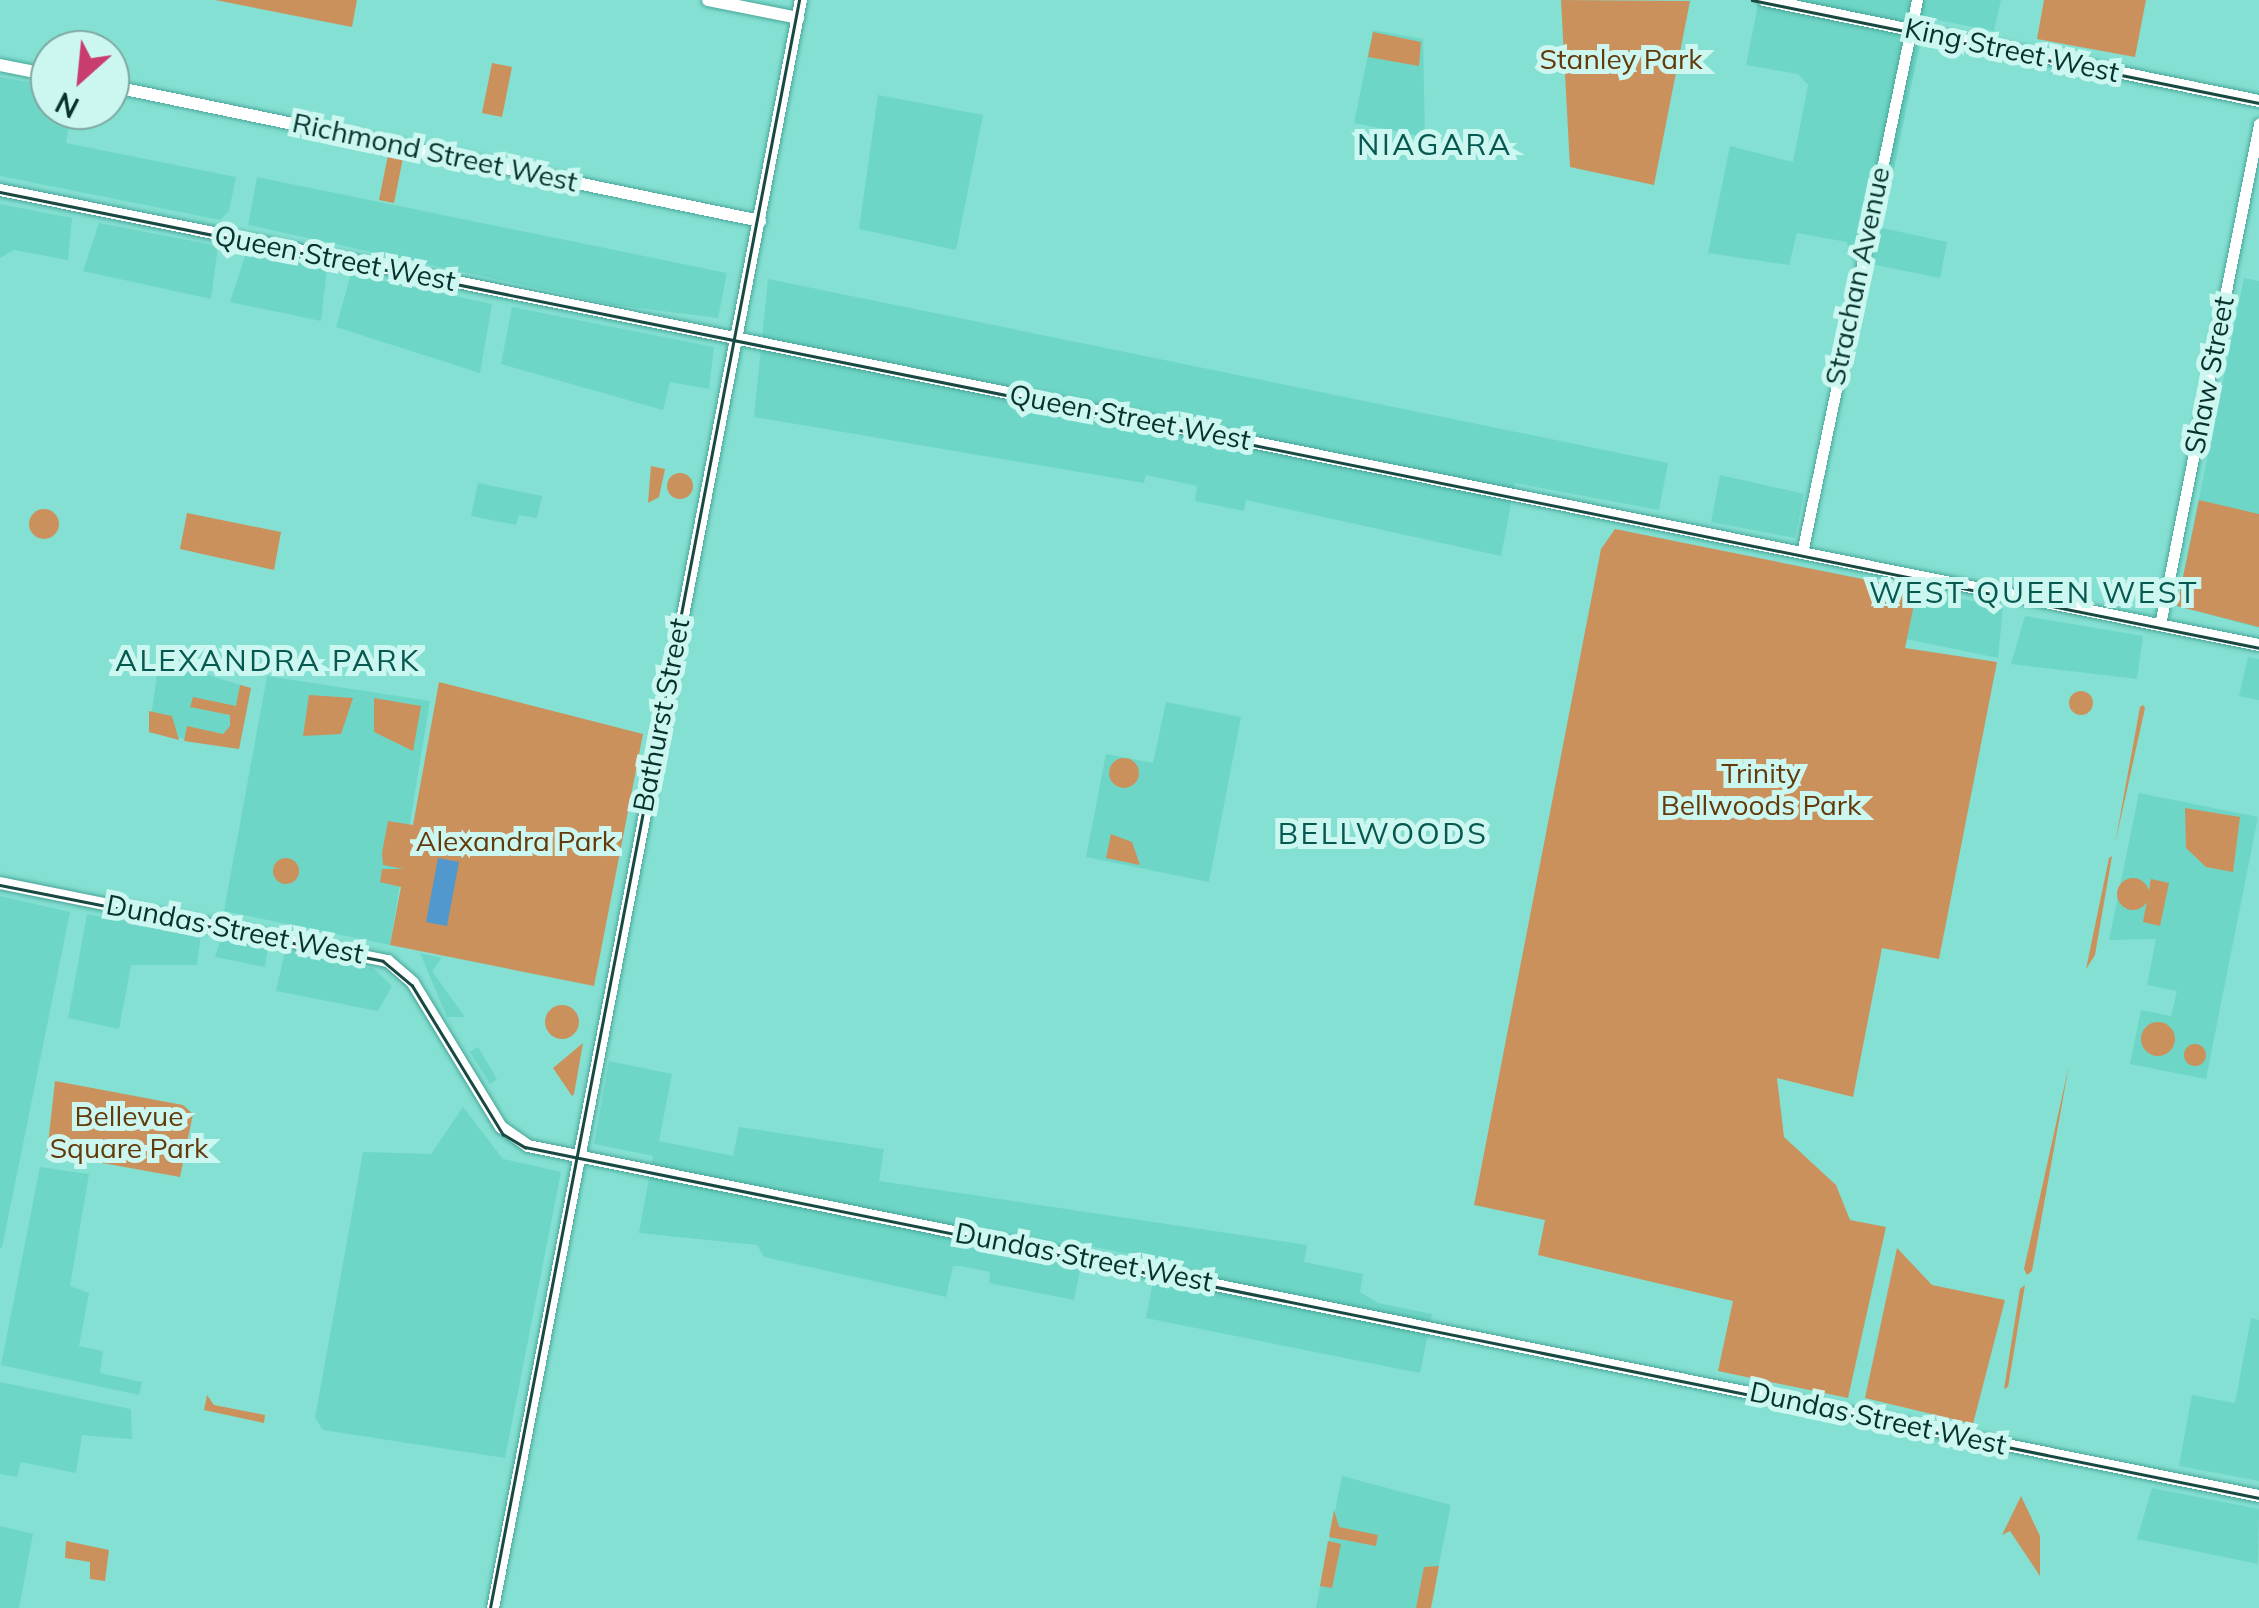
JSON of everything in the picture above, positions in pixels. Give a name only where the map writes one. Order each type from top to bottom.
[{"type":"main road","points":[[708,0],[798,18]]},
{"type":"main road","name":"Bathurst Street","points":[[493,1608],[801,0]]},
{"type":"main road","name":"King Street West","points":[[1764,0],[2259,100]]},
{"type":"main road","points":[[0,66],[30,72]]},
{"type":"main road","name":"Richmond Street West","points":[[130,90],[760,221]]},
{"type":"main road","name":"Queen Street West","points":[[0,190],[2259,645]]},
{"type":"main road","name":"Dundas Street West","points":[[0,883],[388,961],[414,983],[506,1133],[577,1156],[2259,1496]]},
{"type":"street","name":"Strachan Avenue","points":[[1802,553],[1916,0]]},
{"type":"street","name":"Shaw Street","points":[[2160,625],[2259,124]]},
{"type":"shaded area","points":[[1759,0],[2001,0],[1994,31],[1926,18],[1908,100],[1882,228],[1947,242],[1940,278],[1851,260],[1847,242],[1797,233],[1789,265],[1708,253],[1730,146],[1793,162],[1808,85],[1798,74],[1746,65]]},
{"type":"shaded area","points":[[1373,30],[1423,39],[1425,137],[1354,123]]},
{"type":"shaded area","points":[[0,77],[30,82],[30,130],[68,130],[66,143],[236,177],[229,211],[220,220],[0,176]]},
{"type":"shaded area","points":[[878,95],[983,115],[956,250],[859,229]]},
{"type":"shaded area","points":[[257,177],[727,273],[718,318],[614,305],[248,225]]},
{"type":"shaded area","points":[[0,204],[72,218],[68,260],[14,250],[0,258]]},
{"type":"shaded area","points":[[99,223],[218,246],[211,299],[83,271]]},
{"type":"shaded area","points":[[246,253],[327,268],[321,321],[230,302]]},
{"type":"shaded area","points":[[351,274],[492,304],[480,373],[336,327]]},
{"type":"shaded area","points":[[2244,278],[2259,281],[2259,628],[2177,606]]},
{"type":"shaded area","points":[[768,279],[1668,463],[1659,510],[1515,483],[1501,556],[1246,500],[1244,511],[1195,501],[1197,486],[1146,475],[1144,483],[754,417]]},
{"type":"shaded area","points":[[512,307],[714,347],[709,389],[670,382],[663,410],[501,364]]},
{"type":"shaded area","points":[[1720,475],[1804,494],[1795,538],[1711,522]]},
{"type":"shaded area","points":[[478,483],[542,496],[537,518],[519,515],[516,525],[471,516]]},
{"type":"shaded area","points":[[1917,590],[2003,607],[1998,658],[1906,639]]},
{"type":"shaded area","points":[[2025,616],[2143,636],[2137,679],[2011,664]]},
{"type":"shaded area","points":[[2248,657],[2259,659],[2259,700],[2239,696]]},
{"type":"shaded area","points":[[159,660],[251,688],[239,749],[149,732]]},
{"type":"shaded area","points":[[267,676],[430,701],[390,945],[224,911]]},
{"type":"shaded area","points":[[1166,702],[1241,717],[1209,882],[1086,857],[1106,754],[1153,763]]},
{"type":"shaded area","points":[[2139,793],[2258,817],[2206,1079],[2130,1064],[2141,1010],[2171,1016],[2177,991],[2147,985],[2156,939],[2109,940]]},
{"type":"shaded area","points":[[0,896],[70,912],[2,1248],[0,1248]]},
{"type":"shaded area","points":[[87,914],[201,934],[197,965],[131,965],[119,1029],[68,1018]]},
{"type":"shaded area","points":[[221,938],[268,948],[265,967],[215,957]]},
{"type":"shaded area","points":[[285,951],[373,968],[392,986],[378,1011],[276,991]]},
{"type":"shaded area","points":[[420,953],[442,958],[432,971],[465,1017],[447,1017]]},
{"type":"shaded area","points":[[478,1047],[497,1079],[490,1084],[470,1052]]},
{"type":"shaded area","points":[[609,1061],[672,1074],[659,1141],[733,1156],[739,1127],[884,1149],[879,1181],[1307,1245],[1304,1262],[1363,1274],[1360,1292],[1378,1303],[1432,1314],[1420,1373],[1146,1318],[1157,1260],[1085,1245],[1074,1300],[989,1283],[990,1272],[961,1266],[953,1266],[946,1297],[764,1257],[757,1245],[639,1233],[653,1156],[594,1144]]},
{"type":"shaded area","points":[[463,1107],[503,1159],[561,1172],[505,1458],[323,1430],[315,1418],[363,1152],[431,1154]]},
{"type":"shaded area","points":[[40,1167],[89,1174],[70,1286],[89,1293],[79,1346],[103,1351],[100,1373],[142,1382],[139,1395],[1,1365]]},
{"type":"shaded area","points":[[2251,1318],[2259,1320],[2259,1481],[2179,1466],[2192,1395],[2235,1403]]},
{"type":"shaded area","points":[[0,1382],[131,1409],[132,1439],[82,1435],[76,1473],[21,1462],[17,1477],[0,1474]]},
{"type":"shaded area","points":[[1342,1476],[1451,1505],[1430,1608],[1316,1608]]},
{"type":"shaded area","points":[[2152,1488],[2259,1509],[2258,1564],[2137,1539]]},
{"type":"shaded area","points":[[0,1526],[33,1534],[19,1608],[0,1608]]},
{"type":"green space","points":[[215,0],[357,0],[352,27]]},
{"type":"green space","name":"Stanley Park","points":[[1561,0],[1690,1],[1654,185],[1570,167]]},
{"type":"green space","points":[[2044,0],[2146,0],[2135,57],[2037,39]]},
{"type":"green space","points":[[1373,32],[1421,42],[1419,66],[1368,57]]},
{"type":"green space","points":[[492,63],[512,67],[502,117],[482,113]]},
{"type":"green space","points":[[388,155],[403,158],[394,203],[379,200]]},
{"type":"green space","points":[[651,466],[665,469],[659,497],[648,503]]},
{"type":"green space","points":[[680,473],[689,477],[693,486],[689,495],[680,499],[671,495],[667,486],[671,477]]},
{"type":"green space","points":[[2199,500],[2259,514],[2259,627],[2177,606]]},
{"type":"green space","points":[[44,509],[58,518],[59,524],[50,538],[44,539],[30,530],[29,524],[38,510]]},
{"type":"green space","points":[[187,513],[281,532],[274,570],[180,549]]},
{"type":"green space","name":"Trinity Bellwoods Park","points":[[1615,529],[1917,590],[1905,648],[1997,662],[1939,959],[1882,948],[1853,1097],[1777,1078],[1784,1137],[1836,1185],[1850,1220],[1886,1227],[1848,1398],[1718,1371],[1733,1301],[1538,1255],[1545,1220],[1474,1205],[1601,549]]},
{"type":"green space","name":"Alexandra Park","points":[[439,682],[643,734],[594,986],[390,945],[401,887],[380,882],[382,869],[404,869],[383,865],[382,853],[388,821],[413,825]]},
{"type":"green space","points":[[240,685],[251,688],[239,749],[184,741],[187,726],[223,734],[230,726],[230,715],[190,707],[193,697],[236,706]]},
{"type":"green space","points":[[2081,691],[2093,703],[2081,715],[2069,703]]},
{"type":"green space","points":[[309,695],[353,698],[341,734],[303,736]]},
{"type":"green space","points":[[374,698],[421,706],[413,751],[374,732]]},
{"type":"green space","points":[[2140,707],[2145,708],[2115,844]]},
{"type":"green space","points":[[149,711],[172,716],[179,740],[149,732]]},
{"type":"green space","points":[[1124,758],[1138,767],[1139,773],[1130,787],[1124,788],[1110,779],[1109,773],[1118,759]]},
{"type":"green space","points":[[2185,808],[2240,817],[2233,872],[2206,867],[2186,848]]},
{"type":"green space","points":[[1111,834],[1132,842],[1140,865],[1106,858]]},
{"type":"green space","points":[[2112,856],[2095,955],[2086,969],[2109,858]]},
{"type":"green space","points":[[286,858],[295,862],[299,871],[295,880],[286,884],[277,880],[273,871],[277,862]]},
{"type":"green space","points":[[2133,878],[2144,883],[2149,894],[2144,905],[2133,910],[2122,905],[2117,894],[2122,883]]},
{"type":"green space","points":[[2151,879],[2169,883],[2160,926],[2143,922]]},
{"type":"green space","points":[[562,1005],[574,1010],[579,1022],[574,1034],[562,1039],[550,1034],[545,1022],[550,1010]]},
{"type":"green space","points":[[2158,1022],[2170,1027],[2175,1039],[2170,1051],[2158,1056],[2146,1051],[2141,1039],[2146,1027]]},
{"type":"green space","points":[[583,1043],[574,1094],[572,1096],[553,1068]]},
{"type":"green space","points":[[2195,1044],[2203,1047],[2203,1063],[2195,1066],[2187,1063],[2184,1055],[2187,1047]]},
{"type":"green space","points":[[2069,1065],[2032,1271],[2027,1275],[2024,1269]]},
{"type":"green space","name":"Bellevue Square Park","points":[[55,1081],[183,1105],[193,1114],[180,1177],[47,1153]]},
{"type":"green space","points":[[1897,1248],[1932,1285],[2005,1300],[1973,1424],[1865,1398]]},
{"type":"green space","points":[[2025,1285],[2008,1387],[2004,1389],[2020,1289]]},
{"type":"green space","points":[[207,1395],[214,1405],[265,1415],[264,1423],[204,1410]]},
{"type":"green space","points":[[2021,1496],[2040,1536],[2040,1576],[2010,1531],[2002,1535]]},
{"type":"green space","points":[[1334,1510],[1339,1527],[1378,1535],[1376,1546],[1329,1537]]},
{"type":"green space","points":[[66,1541],[109,1550],[105,1581],[90,1579],[90,1562],[65,1558]]},
{"type":"green space","points":[[1328,1541],[1341,1544],[1332,1588],[1320,1586]]},
{"type":"green space","points":[[1439,1566],[1431,1608],[1416,1608],[1424,1567]]},
{"type":"water","points":[[438,858],[459,862],[447,926],[426,922]]},
{"type":"tram line","points":[[490,1608],[799,0]]},
{"type":"tram line","points":[[1752,0],[2259,103]]},
{"type":"tram line","points":[[0,192],[2259,648]]},
{"type":"tram line","points":[[0,885],[383,961],[412,985],[503,1134],[525,1147],[2259,1498]]},
{"type":"district","name":"NIAGARA","points":[[1435,144]]},
{"type":"district","name":"WEST QUEEN WEST","points":[[2034,592]]},
{"type":"district","name":"ALEXANDRA PARK","points":[[268,660]]},
{"type":"district","name":"BELLWOODS","points":[[1383,833]]}]
